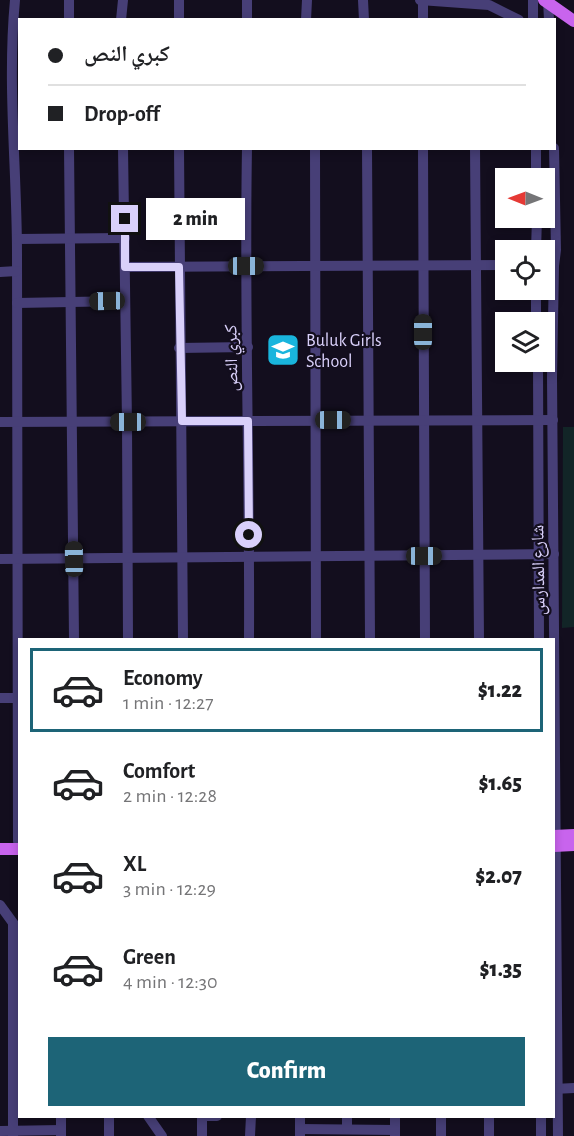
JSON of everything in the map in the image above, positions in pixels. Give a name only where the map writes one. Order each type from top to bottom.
[{"type":"main road","points":[[547,1],[574,21]]},
{"type":"main road","points":[[555,841],[574,835]]},
{"type":"main road","points":[[0,840],[18,843]]},
{"type":"main road","points":[[555,841],[574,845]]},
{"type":"main road","points":[[0,849],[18,843]]},
{"type":"street","points":[[15,0],[19,638]]},
{"type":"street","points":[[69,0],[69,18]]},
{"type":"street","points":[[121,18],[123,0]]},
{"type":"street","points":[[178,0],[178,18]]},
{"type":"street","points":[[247,0],[247,18]]},
{"type":"street","points":[[306,18],[307,0]]},
{"type":"street","points":[[363,0],[363,18]]},
{"type":"street","points":[[423,18],[422,0],[489,5],[515,18]]},
{"type":"street","points":[[533,0],[533,18]]},
{"type":"street","points":[[547,1],[549,18]]},
{"type":"street","points":[[0,127],[16,127]]},
{"type":"street","points":[[69,150],[74,638]]},
{"type":"street","points":[[123,150],[128,422],[128,638]]},
{"type":"street","points":[[179,150],[183,638]]},
{"type":"street","name":"كبري النص","points":[[247,150],[249,638]]},
{"type":"street","points":[[315,150],[316,638]]},
{"type":"street","points":[[367,150],[370,638]]},
{"type":"street","points":[[423,150],[424,638]]},
{"type":"street","points":[[476,150],[479,638]]},
{"type":"street","points":[[536,150],[536,168]]},
{"type":"street","name":"شارع المدارس","points":[[554,150],[555,252]]},
{"type":"street","points":[[17,239],[125,238]]},
{"type":"street","points":[[125,267],[495,266]]},
{"type":"street","points":[[0,272],[17,271]]},
{"type":"street","name":"شارع المدارس","points":[[550,300],[554,638]]},
{"type":"street","points":[[17,303],[125,301]]},
{"type":"street","points":[[179,348],[248,347]]},
{"type":"street","points":[[538,372],[539,638]]},
{"type":"street","points":[[0,422],[553,420]]},
{"type":"street","points":[[0,559],[316,558],[554,554]]},
{"type":"street","points":[[0,698],[18,698]]},
{"type":"street","name":"شارع المدارس","points":[[555,841],[558,1136]]},
{"type":"street","points":[[0,906],[16,928],[16,1078],[13,1134]]},
{"type":"street","points":[[0,1079],[16,1078]]},
{"type":"street","points":[[556,1089],[574,1088]]},
{"type":"street","points":[[109,1118],[109,1136]]},
{"type":"street","points":[[202,1118],[202,1136]]},
{"type":"street","points":[[250,1118],[250,1136]]},
{"type":"street","points":[[347,1118],[347,1130]]},
{"type":"street","points":[[441,1118],[441,1136]]},
{"type":"street","points":[[489,1118],[489,1136]]},
{"type":"street","points":[[541,1118],[541,1136]]},
{"type":"street","points":[[153,1123],[162,1136]]},
{"type":"street","points":[[300,1132],[347,1130],[395,1133]]},
{"type":"street","points":[[0,1131],[13,1134],[61,1133]]},
{"type":"green space","points":[[563,427],[574,427],[574,627],[562,628]]},
{"type":"place","name":"Buluk Girls School","points":[[283,350]]},
{"type":"route","points":[[125,219],[125,267],[179,267],[182,421],[248,421],[249,535]]}]
